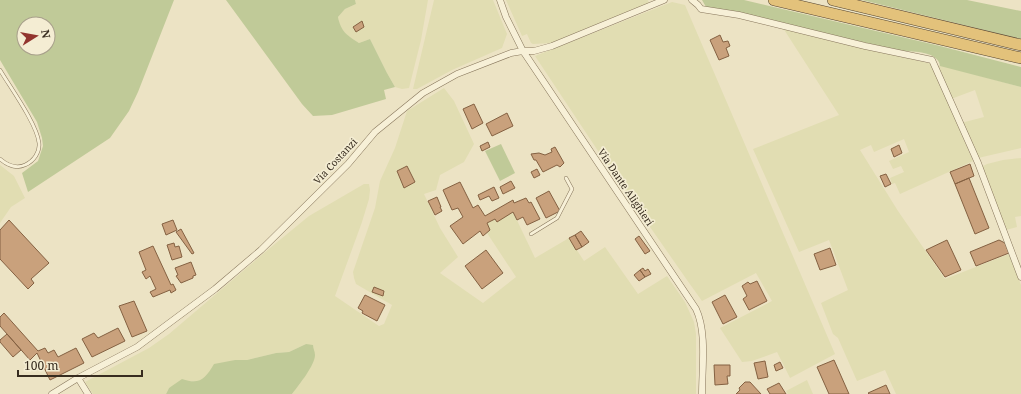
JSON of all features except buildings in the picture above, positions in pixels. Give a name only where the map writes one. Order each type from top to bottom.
[{"type":"highway","points":[[774,0],[1021,58]]},
{"type":"highway","points":[[833,0],[1021,45]]},
{"type":"street","name":"Via Dante Alighieri","points":[[500,0],[506,17],[523,51],[696,309],[700,318],[702,329],[702,394]]},
{"type":"street","name":"Via Costanzi","points":[[52,394],[78,378],[137,347],[214,289],[261,250],[348,164],[375,132],[423,93],[457,74],[511,53],[534,51],[552,46],[664,0]]},
{"type":"street","points":[[692,0],[701,9],[739,15],[932,60],[978,163],[1021,277]]},
{"type":"street","points":[[78,378],[88,394]]},
{"type":"lane","points":[[0,70],[31,121],[38,137],[39,147],[32,161],[23,166],[8,165],[0,159]]},
{"type":"lane","points":[[531,234],[554,220],[560,214],[572,189],[566,178]]},
{"type":"shaded area","points":[[355,0],[428,0],[421,40],[409,88],[402,89],[395,87],[370,39],[359,43],[348,36],[340,27],[338,17],[345,9],[356,4]]},
{"type":"shaded area","points":[[434,0],[493,0],[507,34],[502,48],[452,70],[417,89],[413,89]]},
{"type":"shaded area","points":[[506,0],[648,0],[649,5],[553,43],[533,44],[531,43],[527,34],[522,36]]},
{"type":"shaded area","points":[[672,2],[685,5],[835,354],[790,378],[777,352],[752,361],[742,362],[720,328],[772,301],[756,273],[702,301],[618,181],[535,56]]},
{"type":"shaded area","points":[[783,28],[932,64],[973,161],[900,194],[895,183],[892,184],[890,178],[904,172],[901,166],[893,169],[889,161],[909,152],[904,139],[874,152],[871,145],[860,150],[898,211],[945,279],[1009,254],[1021,285],[1021,394],[896,394],[885,370],[857,381],[838,338],[833,334],[821,303],[848,290],[829,240],[799,252],[753,149],[839,115]]},
{"type":"shaded area","points":[[940,65],[1021,87],[1021,148],[978,158],[961,123],[984,117],[975,90],[951,99],[938,67]]},
{"type":"shaded area","points":[[444,88],[454,101],[474,144],[464,162],[440,175],[436,190],[424,194],[440,228],[458,257],[440,273],[483,303],[516,277],[487,233],[490,230],[487,223],[495,219],[497,222],[513,212],[535,258],[569,238],[584,261],[605,247],[638,294],[667,276],[685,302],[694,322],[696,334],[696,394],[292,394],[304,378],[306,344],[289,352],[276,353],[247,360],[235,360],[200,381],[189,381],[169,388],[166,394],[93,394],[85,382],[149,348],[169,334],[309,216],[364,184],[369,184],[369,199],[335,296],[379,326],[384,324],[392,305],[356,284],[353,272],[375,208],[380,181],[395,148],[407,111]]},
{"type":"shaded area","points":[[1021,158],[1021,216],[1015,217],[1017,227],[1006,230],[981,167],[1003,160]]},
{"type":"shaded area","points":[[0,165],[14,176],[25,198],[11,207],[0,223]]},
{"type":"shaded area","points":[[807,380],[813,394],[788,394],[786,391]]},
{"type":"green space","points":[[0,0],[174,0],[138,92],[129,111],[110,138],[28,192],[22,173],[38,161],[43,146],[37,122],[0,60]]},
{"type":"green space","points":[[226,0],[355,0],[356,4],[345,9],[338,17],[341,26],[348,35],[359,43],[370,39],[395,87],[384,90],[386,99],[332,115],[313,116],[302,104]]},
{"type":"green space","points":[[702,0],[744,0],[940,46],[1021,67],[1021,87],[940,66],[939,61],[925,53],[902,51],[706,7]]},
{"type":"green space","points":[[862,0],[967,0],[1021,11],[1021,39]]},
{"type":"green space","points":[[501,144],[515,173],[500,181],[485,151]]},
{"type":"green space","points":[[306,344],[313,345],[315,354],[314,359],[306,375],[292,394],[166,394],[169,388],[182,379],[188,381],[198,381],[205,377],[214,364],[235,360],[247,360],[276,353],[289,352]]}]
